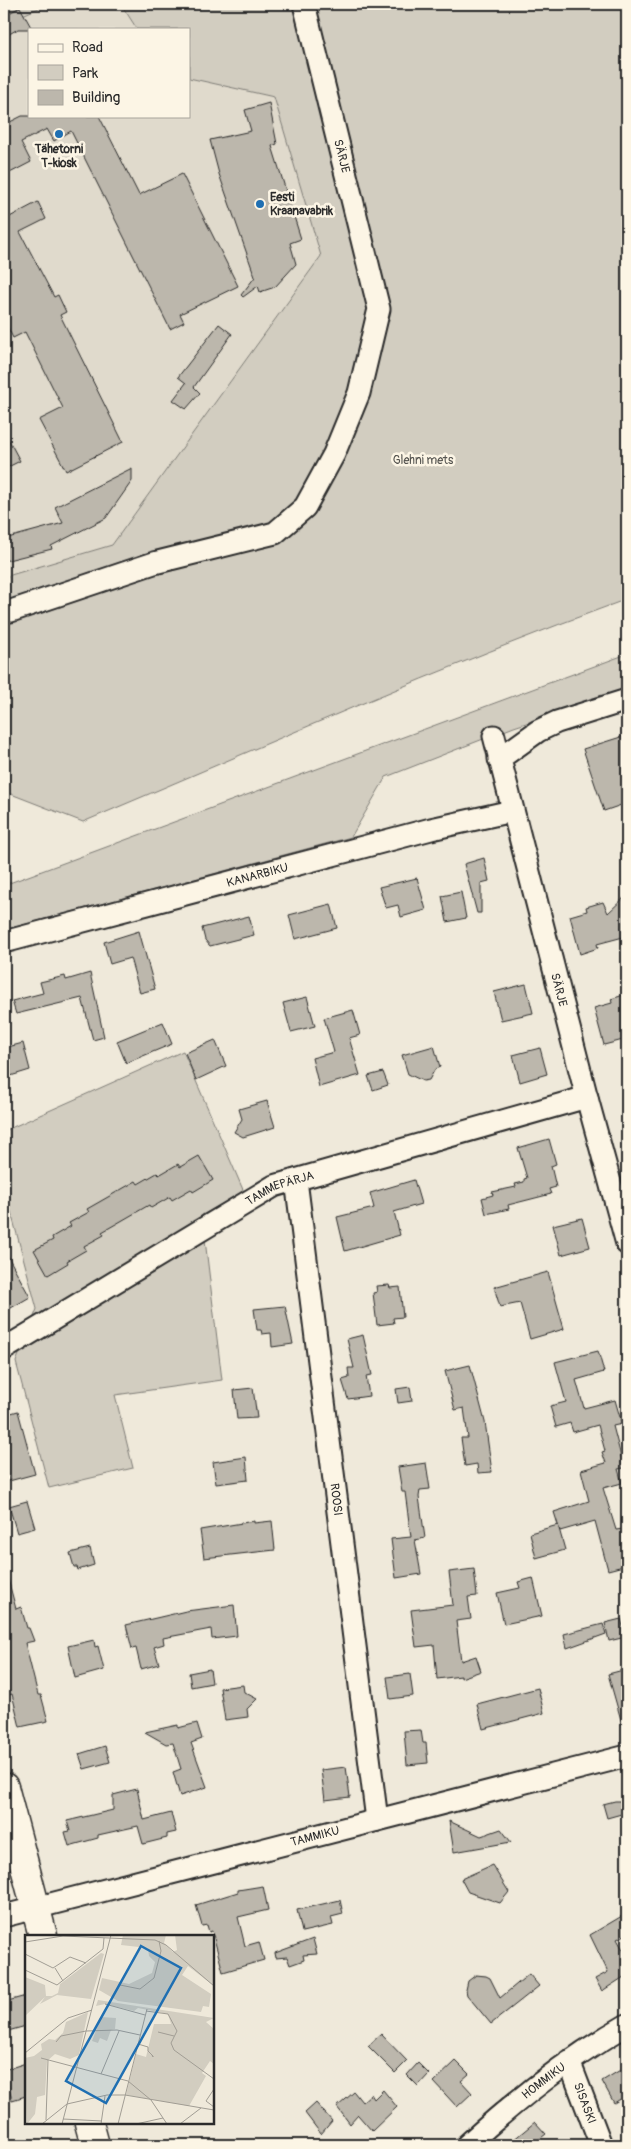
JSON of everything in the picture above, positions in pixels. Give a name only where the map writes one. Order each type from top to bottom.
[{"type":"main road","points":[[4,1787],[43,1935]]},
{"type":"main road","points":[[89,2124],[95,2145]]},
{"type":"street","name":"SÄRJE","points":[[11,611],[154,563],[274,532],[304,507],[334,454],[359,393],[380,309],[304,4]]},
{"type":"street","points":[[499,758],[538,730],[557,722],[627,700]]},
{"type":"street","name":"SÄRJE","points":[[494,736],[587,1097],[623,1210],[627,1244]]},
{"type":"street","name":"KANARBIKU","points":[[4,942],[431,829],[512,811]]},
{"type":"street","name":"TAMMEPÄRJA","points":[[4,1349],[274,1186],[587,1097]]},
{"type":"street","name":"ROOSI","points":[[296,1180],[377,1820]]},
{"type":"street","name":"TAMMIKU","points":[[4,1916],[627,1756]]},
{"type":"street","name":"HOMMIKU","points":[[467,2145],[569,2061],[595,2043],[627,2025]]},
{"type":"street","name":"SISASKI","points":[[569,2061],[601,2145]]},
{"type":"shaded area","points":[[48,4],[121,4],[136,28],[28,28],[28,118],[190,118],[190,78],[274,97],[321,256],[112,545],[4,577],[4,23]]},
{"type":"green space","points":[[4,4],[48,4],[4,23]]},
{"type":"green space","name":"Glehni mets","points":[[121,4],[627,4],[627,599],[421,679],[83,822],[11,794],[4,796],[4,577],[112,545],[321,256],[274,97],[190,78],[190,28],[136,28]]},
{"type":"green space","points":[[627,654],[627,690],[514,727],[386,777],[351,837],[4,930],[4,885]]},
{"type":"green space","points":[[183,1051],[244,1192],[202,1215],[222,1380],[115,1395],[133,1468],[49,1488],[16,1362],[37,1309],[4,1186],[4,1131]]},
{"type":"building","points":[[20,7],[31,28],[18,29],[4,37],[4,16]]},
{"type":"building","name":"Eesti Kraanavabrik","points":[[269,103],[277,144],[272,146],[301,239],[290,243],[296,264],[275,287],[260,292],[258,286],[243,297],[241,295],[255,277],[219,174],[210,140],[251,131],[245,110]]},
{"type":"building","points":[[22,116],[28,116],[28,118],[100,118],[139,195],[182,174],[238,286],[180,314],[184,322],[170,329],[71,131],[54,141],[47,129],[21,142],[31,162],[4,176],[4,125]]},
{"type":"building","points":[[38,202],[46,219],[20,232],[54,297],[58,295],[66,312],[60,315],[123,442],[66,471],[39,420],[63,408],[25,332],[13,338],[4,320],[4,220]]},
{"type":"building","points":[[219,324],[232,334],[194,387],[200,393],[186,409],[173,400],[186,383],[178,377]]},
{"type":"building","points":[[4,431],[20,461],[4,469]]},
{"type":"building","points":[[132,468],[132,481],[106,518],[51,546],[52,549],[4,561],[4,539],[63,523],[55,507]]},
{"type":"building","points":[[627,735],[627,803],[604,811],[583,749]]},
{"type":"building","points":[[484,858],[489,881],[481,883],[481,913],[477,913],[464,864]]},
{"type":"building","points":[[417,878],[426,910],[401,917],[398,905],[386,908],[379,887]]},
{"type":"building","points":[[461,892],[466,918],[447,922],[442,896]]},
{"type":"building","points":[[627,895],[627,936],[597,944],[598,948],[580,954],[570,916],[587,911],[586,907],[603,902],[608,913]]},
{"type":"building","points":[[331,904],[337,928],[295,939],[289,915]]},
{"type":"building","points":[[249,916],[254,935],[210,946],[205,940],[202,928]]},
{"type":"building","points":[[139,931],[155,989],[140,993],[130,958],[110,964],[104,942]]},
{"type":"building","points":[[90,973],[104,1037],[93,1040],[82,998],[16,1014],[12,1001],[43,993],[40,982],[65,976],[66,980]]},
{"type":"building","points":[[526,984],[533,1013],[501,1020],[494,992]]},
{"type":"building","points":[[627,994],[627,1033],[622,1035],[623,1040],[604,1045],[594,1008],[612,1003],[611,999]]},
{"type":"building","points":[[307,997],[315,1026],[291,1032],[283,1003]]},
{"type":"building","points":[[353,1010],[360,1035],[349,1038],[360,1075],[319,1087],[312,1058],[334,1052],[324,1018]]},
{"type":"building","points":[[163,1022],[172,1044],[126,1063],[117,1041]]},
{"type":"building","points":[[215,1040],[226,1066],[196,1080],[185,1053]]},
{"type":"building","points":[[23,1043],[30,1070],[4,1078],[4,1048]]},
{"type":"building","points":[[434,1046],[440,1067],[435,1069],[429,1080],[423,1081],[408,1074],[402,1055]]},
{"type":"building","points":[[540,1048],[547,1074],[520,1082],[513,1055]]},
{"type":"building","points":[[383,1072],[388,1085],[373,1090],[368,1076]]},
{"type":"building","points":[[267,1101],[275,1127],[243,1137],[234,1132],[242,1119],[239,1109]]},
{"type":"building","points":[[549,1139],[556,1164],[551,1166],[556,1187],[549,1189],[551,1194],[508,1205],[509,1209],[486,1214],[482,1198],[493,1195],[492,1192],[516,1187],[515,1184],[524,1182],[524,1179],[527,1178],[518,1148]]},
{"type":"building","points":[[199,1156],[213,1180],[193,1192],[191,1189],[172,1200],[170,1197],[151,1208],[149,1205],[102,1232],[104,1235],[84,1246],[86,1250],[48,1275],[34,1250],[53,1240],[52,1237],[71,1226],[69,1223],[89,1212],[87,1209],[136,1181],[138,1184],[178,1164],[180,1167]]},
{"type":"building","points":[[414,1180],[421,1204],[394,1212],[400,1235],[345,1251],[337,1217],[374,1208],[370,1193]]},
{"type":"building","points":[[582,1218],[590,1247],[561,1255],[553,1225]]},
{"type":"building","points":[[4,1249],[30,1297],[4,1312]]},
{"type":"building","points":[[548,1272],[564,1329],[530,1339],[520,1303],[500,1307],[494,1287]]},
{"type":"building","points":[[389,1285],[390,1288],[400,1287],[403,1317],[393,1318],[394,1323],[377,1325],[373,1293],[377,1292],[376,1286]]},
{"type":"building","points":[[285,1306],[293,1344],[272,1347],[271,1333],[262,1334],[261,1330],[257,1330],[254,1309]]},
{"type":"building","points":[[363,1335],[372,1375],[366,1376],[369,1396],[348,1399],[342,1380],[349,1378],[348,1368],[354,1368],[347,1339]]},
{"type":"building","points":[[598,1351],[604,1372],[576,1380],[584,1408],[615,1400],[622,1424],[613,1426],[624,1468],[618,1469],[622,1483],[603,1488],[616,1530],[623,1529],[627,1544],[627,1565],[608,1570],[595,1521],[560,1531],[554,1512],[589,1501],[581,1470],[606,1463],[602,1452],[605,1451],[598,1425],[573,1432],[570,1423],[556,1427],[550,1406],[566,1402],[555,1362]]},
{"type":"building","points":[[470,1365],[485,1422],[492,1472],[478,1473],[477,1464],[465,1466],[461,1438],[468,1438],[464,1408],[455,1410],[445,1371]]},
{"type":"building","points":[[410,1387],[412,1401],[398,1403],[396,1389]]},
{"type":"building","points":[[253,1388],[257,1418],[237,1419],[234,1390]]},
{"type":"building","points":[[18,1411],[35,1474],[9,1481],[4,1462],[4,1415]]},
{"type":"building","points":[[246,1457],[248,1480],[216,1484],[213,1462]]},
{"type":"building","points":[[426,1463],[430,1489],[420,1490],[419,1497],[425,1538],[415,1540],[421,1574],[396,1578],[391,1539],[411,1537],[405,1492],[402,1492],[398,1467]]},
{"type":"building","points":[[27,1501],[35,1528],[17,1533],[9,1506]]},
{"type":"building","points":[[254,1521],[254,1523],[272,1521],[275,1550],[204,1558],[200,1530]]},
{"type":"building","points":[[558,1525],[565,1550],[536,1558],[530,1533]]},
{"type":"building","points":[[90,1548],[94,1565],[78,1570],[77,1567],[74,1567],[70,1553]]},
{"type":"building","points":[[474,1569],[477,1596],[468,1597],[471,1619],[456,1621],[461,1661],[476,1656],[481,1671],[461,1678],[461,1676],[437,1679],[434,1645],[416,1647],[411,1610],[453,1605],[449,1572]]},
{"type":"building","points":[[533,1578],[542,1616],[504,1624],[497,1593],[520,1588],[518,1582]]},
{"type":"building","points":[[4,1579],[8,1579],[16,1609],[21,1607],[27,1628],[29,1628],[34,1641],[25,1643],[38,1695],[41,1695],[48,1721],[20,1727],[12,1694],[9,1695],[4,1677]]},
{"type":"building","points":[[234,1605],[237,1636],[212,1639],[211,1629],[163,1638],[164,1644],[154,1647],[159,1664],[141,1669],[136,1648],[132,1649],[126,1625],[186,1611]]},
{"type":"building","points":[[621,1619],[626,1637],[609,1641],[605,1623]]},
{"type":"building","points":[[603,1624],[606,1634],[567,1648],[564,1634]]},
{"type":"building","points":[[94,1640],[95,1647],[98,1646],[104,1670],[75,1678],[68,1646]]},
{"type":"building","points":[[210,1669],[212,1683],[191,1687],[189,1673]]},
{"type":"building","points":[[627,1669],[627,1727],[623,1727],[608,1674]]},
{"type":"building","points":[[410,1674],[413,1696],[390,1699],[387,1677]]},
{"type":"building","points":[[243,1685],[244,1692],[257,1699],[247,1709],[248,1717],[225,1720],[220,1688]]},
{"type":"building","points":[[538,1688],[544,1713],[483,1729],[477,1704]]},
{"type":"building","points":[[197,1723],[202,1739],[191,1743],[207,1787],[180,1796],[173,1772],[181,1769],[173,1743],[166,1744],[145,1732],[178,1725],[178,1728]]},
{"type":"building","points":[[421,1730],[423,1743],[426,1743],[428,1763],[407,1765],[404,1731]]},
{"type":"building","points":[[105,1746],[110,1762],[84,1769],[79,1754]]},
{"type":"building","points":[[346,1767],[350,1797],[325,1800],[321,1770]]},
{"type":"building","points":[[137,1789],[144,1820],[171,1813],[176,1832],[167,1834],[167,1838],[143,1844],[138,1826],[98,1835],[98,1838],[69,1846],[65,1832],[70,1831],[67,1821],[113,1810],[113,1795]]},
{"type":"building","points":[[621,1801],[625,1813],[607,1818],[603,1804]]},
{"type":"building","points":[[449,1821],[481,1836],[501,1829],[511,1842],[454,1852]]},
{"type":"building","points":[[492,1865],[509,1892],[500,1903],[468,1892],[461,1879]]},
{"type":"building","points":[[263,1886],[268,1910],[238,1917],[245,1946],[259,1942],[264,1960],[223,1972],[214,1935],[212,1931],[209,1932],[207,1925],[202,1926],[196,1905],[238,1892],[238,1890]]},
{"type":"building","points":[[340,1900],[343,1914],[331,1917],[333,1925],[302,1932],[297,1910]]},
{"type":"building","points":[[627,1913],[627,1934],[617,1939],[627,1957],[627,1975],[602,1991],[595,1979],[608,1972],[590,1935]]},
{"type":"building","points":[[313,1939],[317,1954],[303,1955],[304,1960],[290,1965],[287,1957],[276,1958],[275,1953]]},
{"type":"building","points":[[529,1974],[539,1986],[491,2024],[467,1995],[468,1981],[476,1975],[490,1978],[500,1998]]},
{"type":"building","points":[[25,1996],[25,2026],[8,2031],[4,2014],[4,2002]]},
{"type":"building","points":[[381,2034],[407,2061],[395,2073],[368,2046]]},
{"type":"building","points":[[456,2061],[469,2074],[461,2081],[472,2093],[457,2107],[434,2082]]},
{"type":"building","points":[[25,2063],[25,2096],[12,2100],[4,2070]]},
{"type":"building","points":[[418,2063],[429,2074],[418,2086],[407,2075]]},
{"type":"building","points":[[627,2066],[627,2095],[614,2103],[602,2081]]},
{"type":"building","points":[[383,2090],[397,2107],[372,2131],[358,2115],[350,2124],[337,2107],[354,2092],[362,2102],[371,2094],[374,2099]]},
{"type":"building","points":[[316,2103],[332,2121],[321,2134],[305,2113]]},
{"type":"building","points":[[535,2122],[546,2134],[532,2145],[507,2145]]},
{"type":"place","name":"Tähetorni T-kiosk","points":[[59,134]]},
{"type":"place","name":"Eesti Kraanavabrik","points":[[260,204]]}]
